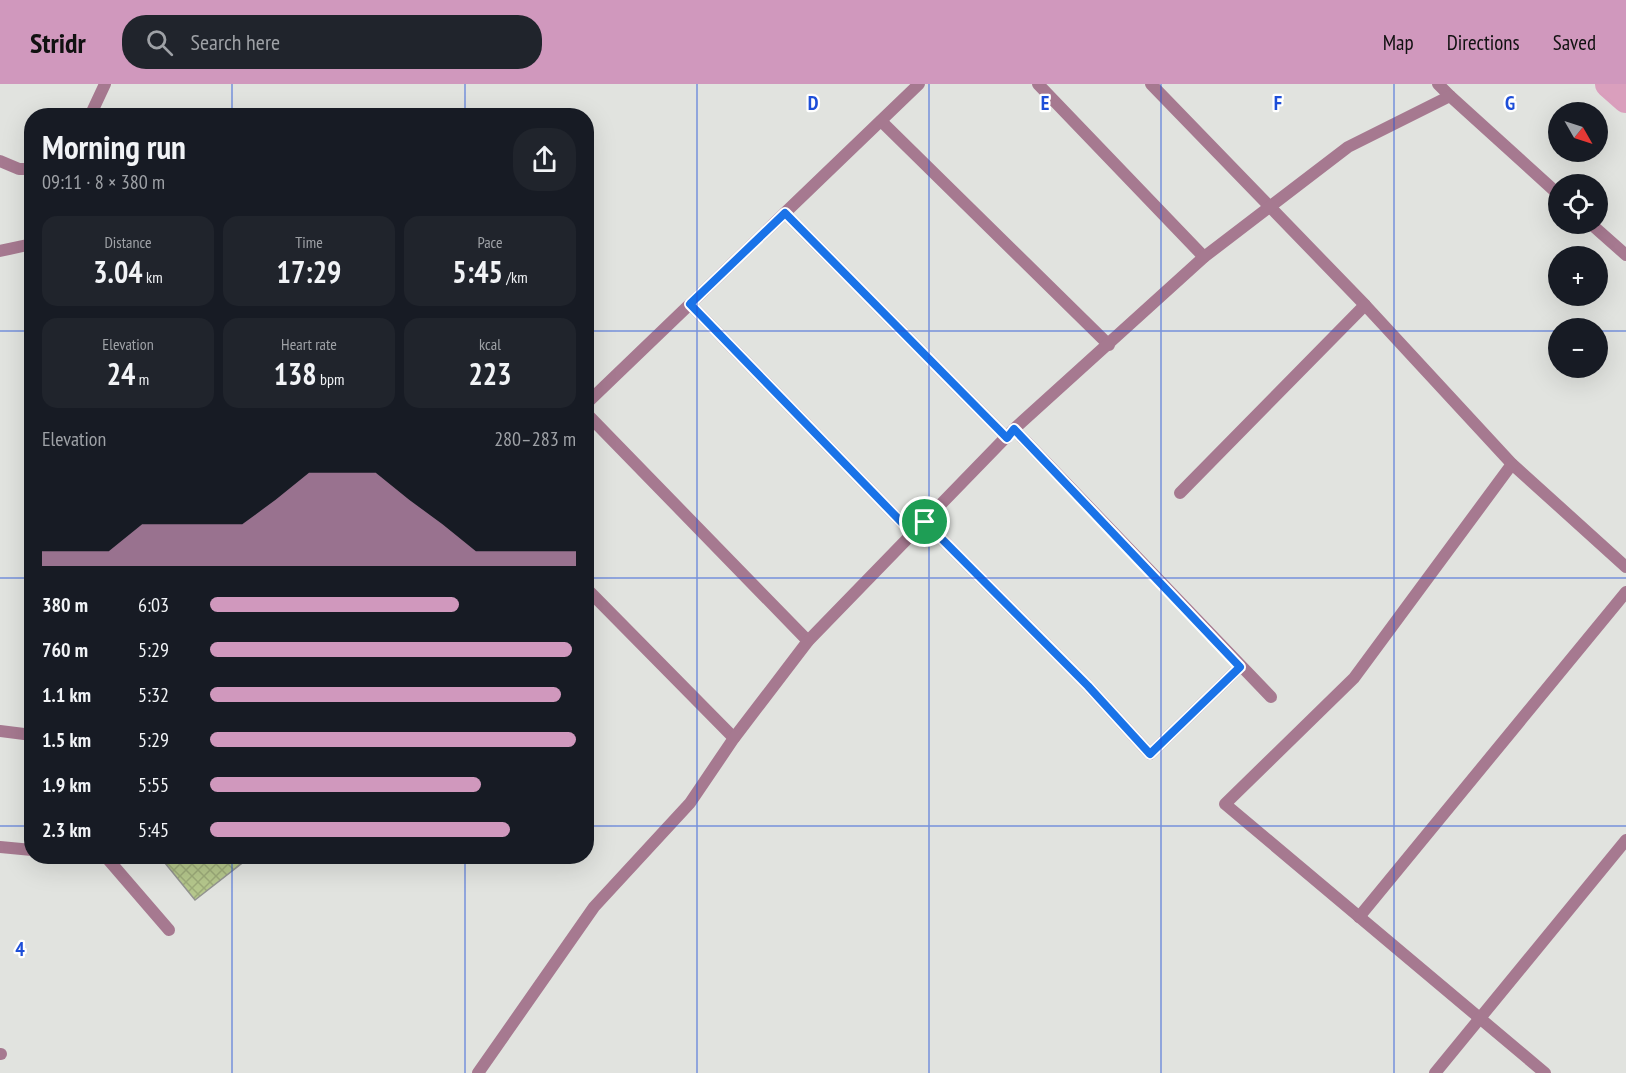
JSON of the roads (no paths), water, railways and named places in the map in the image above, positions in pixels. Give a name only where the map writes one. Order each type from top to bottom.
[{"type":"street","points":[[94,108],[105,84]]},
{"type":"street","points":[[594,396],[919,84]]},
{"type":"street","points":[[1038,84],[1204,257]]},
{"type":"street","points":[[1151,84],[1269,208],[1365,304],[1512,464],[1626,567]]},
{"type":"street","points":[[1438,84],[1548,185]]},
{"type":"street","points":[[478,1073],[594,907],[690,803],[734,738],[808,641],[1011,433],[1204,257],[1348,147],[1450,96]]},
{"type":"street","points":[[881,121],[1109,345]]},
{"type":"street","points":[[0,161],[24,169]]},
{"type":"street","points":[[785,213],[1011,433],[1270,697]]},
{"type":"street","points":[[1602,234],[1626,255]]},
{"type":"street","points":[[0,251],[24,246]]},
{"type":"street","points":[[690,304],[913,534]]},
{"type":"street","points":[[1180,494],[1365,304]]},
{"type":"street","points":[[594,421],[808,641]]},
{"type":"street","points":[[1512,464],[1354,678],[1225,804],[1545,1073]]},
{"type":"street","points":[[925,522],[1088,686],[1150,754],[1240,667]]},
{"type":"street","points":[[1359,917],[1626,591]]},
{"type":"street","points":[[594,596],[734,738]]},
{"type":"street","points":[[0,731],[24,734]]},
{"type":"street","points":[[1435,1073],[1626,840]]},
{"type":"street","points":[[0,847],[24,849]]},
{"type":"street","points":[[112,864],[169,930]]},
{"type":"waterway","points":[[1609,84],[1626,99]]}]
